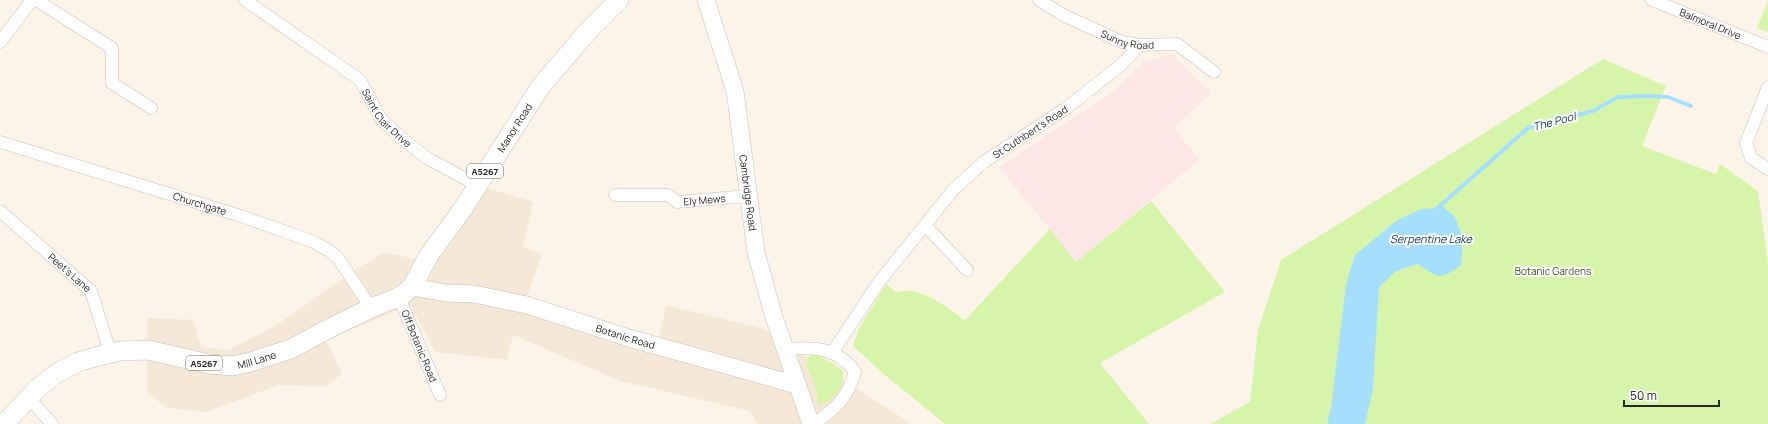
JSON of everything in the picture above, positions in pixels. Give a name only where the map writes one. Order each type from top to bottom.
[{"type":"main road","name":"Manor Road","points":[[406,292],[429,255],[462,210],[541,86],[589,30],[619,0]]},
{"type":"main road","name":"Cambridge Road","points":[[706,0],[735,91],[746,164],[748,196],[756,252],[773,314],[797,385]]},
{"type":"main road","name":"Mill Lane","points":[[4,424],[29,398],[57,373],[78,362],[110,352],[148,350],[221,366],[247,363],[292,349],[326,330],[406,292]]},
{"type":"main road","name":"Botanic Road","points":[[406,292],[474,294],[527,305],[628,338],[797,385]]},
{"type":"main road","points":[[797,385],[811,424]]},
{"type":"street","points":[[0,42],[32,0]]},
{"type":"street","points":[[36,0],[112,48],[112,83],[151,108]]},
{"type":"street","name":"Saint Clair Drive","points":[[245,0],[360,80],[381,119],[404,140],[427,158],[477,185]]},
{"type":"street","name":"Sunny Road","points":[[1039,0],[1063,15],[1122,42],[1140,45],[1177,44],[1214,72]]},
{"type":"street","name":"Balmoral Drive","points":[[1652,0],[1768,47]]},
{"type":"street","name":"St Cuthbert's Road","points":[[832,353],[879,282],[954,189],[984,162],[1065,109],[1121,65],[1140,45]]},
{"type":"street","points":[[1768,87],[1746,143],[1751,158],[1768,168]]},
{"type":"street","name":"Churchgate","points":[[0,142],[244,217],[314,242],[338,258],[371,308]]},
{"type":"street","name":"Ely Mews","points":[[615,194],[668,195],[677,202],[748,196]]},
{"type":"street","name":"Peet's Lane","points":[[0,211],[91,291],[110,352]]},
{"type":"street","points":[[925,225],[967,270]]},
{"type":"street","name":"Off Botanic Road","points":[[406,292],[440,395]]},
{"type":"street","points":[[786,349],[813,347],[832,353],[848,362],[855,372],[850,390],[843,399],[830,412],[814,424]]},
{"type":"street","points":[[29,398],[52,424]]},
{"type":"shaded area","points":[[1172,54],[1211,93],[1174,128],[1199,160],[1076,262],[999,167],[1109,95],[1144,62]]},
{"type":"shaded area","points":[[488,188],[533,202],[523,247],[542,254],[527,297],[658,343],[666,305],[764,329],[912,424],[757,424],[750,411],[620,381],[513,335],[507,360],[435,352],[410,305],[326,340],[342,374],[325,387],[279,385],[206,412],[167,408],[147,392],[147,318],[193,320],[201,347],[228,350],[275,326],[355,270],[385,252],[432,263]]},
{"type":"green space","points":[[1768,0],[1768,32],[1757,28]]},
{"type":"green space","name":"Botanic Gardens","points":[[1603,59],[1666,86],[1642,146],[1716,174],[1720,164],[1758,191],[1768,262],[1768,424],[1210,424],[1250,402],[1258,330],[1281,260]]},
{"type":"green space","points":[[1151,201],[1225,292],[1100,363],[1149,424],[945,424],[886,376],[853,346],[858,330],[886,284],[896,292],[915,292],[933,298],[965,320],[1050,229],[1076,262]]},
{"type":"green space","points":[[810,354],[818,355],[843,370],[843,381],[838,392],[834,397],[818,405],[816,387],[806,365]]},
{"type":"water","name":"Serpentine Lake","points":[[1441,205],[1455,217],[1463,239],[1461,265],[1449,273],[1440,276],[1431,273],[1418,264],[1396,271],[1379,287],[1373,388],[1365,424],[1327,424],[1331,408],[1346,284],[1355,255],[1396,221],[1421,209],[1440,208]]},
{"type":"waterway","name":"The Pool","points":[[1433,212],[1528,128],[1593,111],[1618,97],[1668,97],[1691,106]]}]
